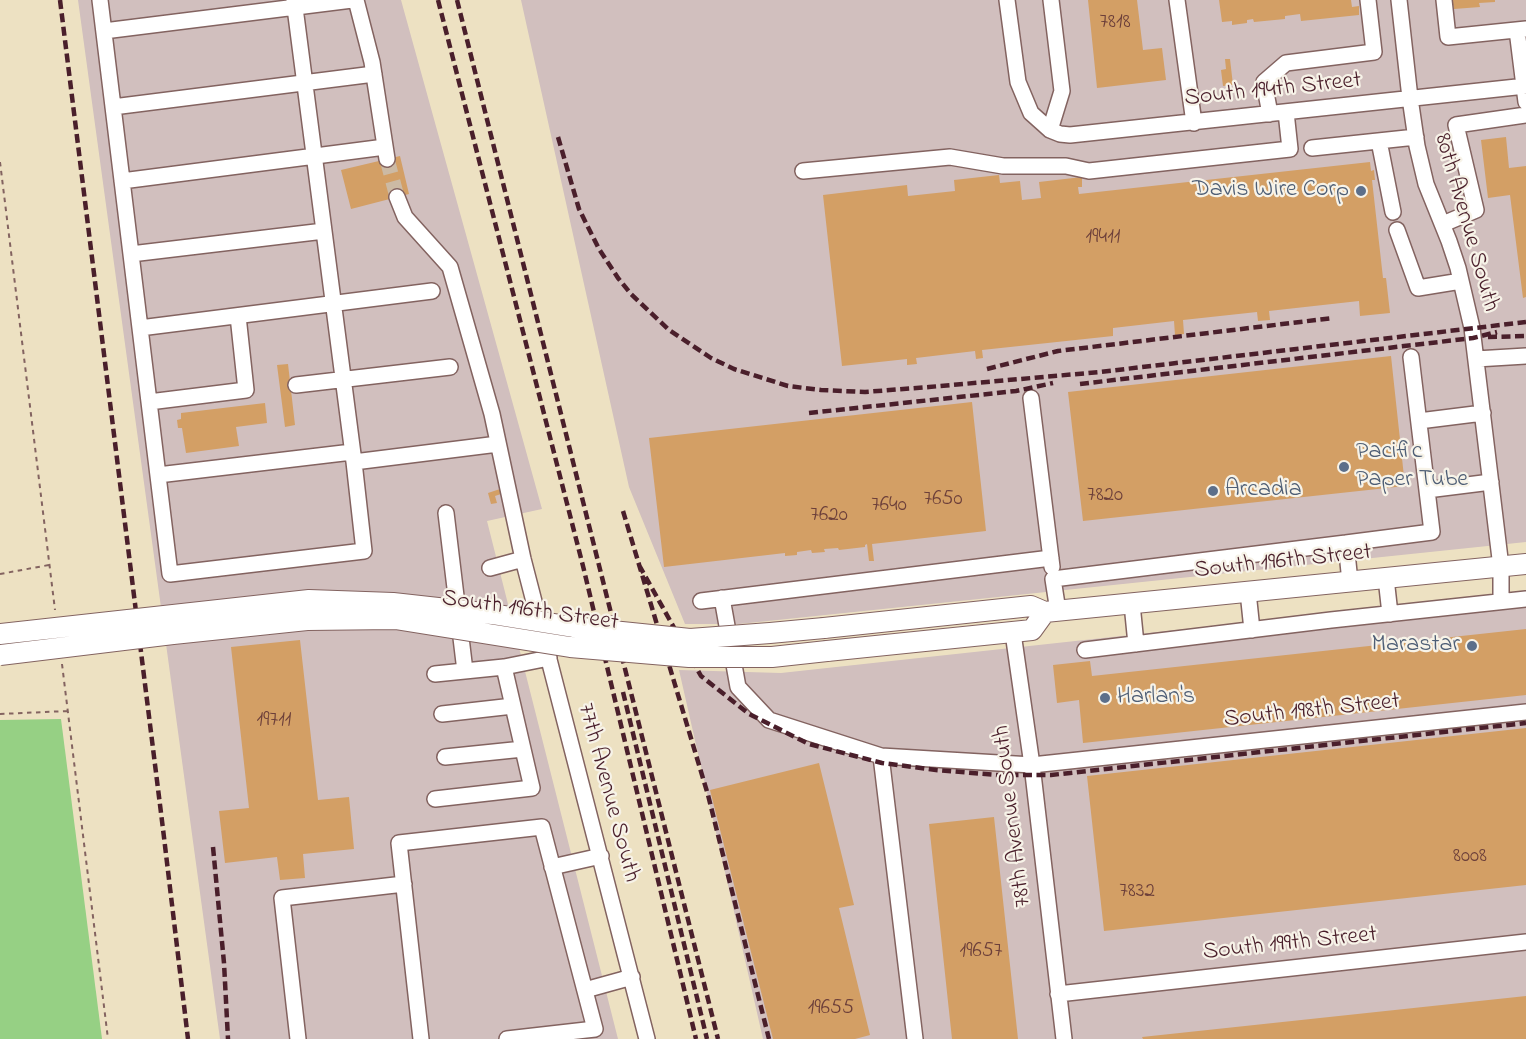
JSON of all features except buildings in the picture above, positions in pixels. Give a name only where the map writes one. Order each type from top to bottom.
[{"type":"main road","name":"South 196th Street","points":[[0,634],[309,600],[393,603],[492,614],[573,627],[690,639],[824,628],[1031,606],[1051,612],[1526,564]]},
{"type":"main road","name":"South 196th Street","points":[[0,656],[172,634],[307,620],[395,619],[570,646],[689,657],[772,657],[1032,630],[1051,612]]},
{"type":"street","points":[[100,0],[170,574],[364,551],[295,4]]},
{"type":"street","points":[[104,31],[295,4],[354,0],[374,74],[386,153],[315,157],[122,181]]},
{"type":"street","points":[[1007,0],[1018,82],[1031,113],[1050,130],[1062,92],[1051,0]]},
{"type":"street","points":[[1177,0],[1194,123]]},
{"type":"street","points":[[1270,114],[1264,82],[1286,63],[1374,52],[1368,0]]},
{"type":"street","name":"80th Avenue South","points":[[1399,0],[1410,98],[1426,184],[1449,241],[1472,328],[1501,567],[1501,601]]},
{"type":"street","points":[[1444,0],[1448,37],[1522,29],[1526,102]]},
{"type":"street","points":[[113,107],[374,74]]},
{"type":"street","name":"South 194th Street","points":[[1050,130],[1070,135],[1525,86]]},
{"type":"street","points":[[802,171],[950,158],[1003,166],[1066,166],[1089,171],[1290,149],[1286,112]]},
{"type":"street","points":[[1443,224],[1476,210],[1456,125],[1526,115]]},
{"type":"street","points":[[1312,148],[1416,137]]},
{"type":"street","points":[[1379,141],[1394,213]]},
{"type":"street","name":"77th Avenue South","points":[[397,197],[405,217],[450,267],[492,414],[523,559],[647,1039]]},
{"type":"street","points":[[1397,230],[1418,288],[1461,281]]},
{"type":"street","points":[[131,254],[324,231]]},
{"type":"street","points":[[140,328],[432,291]]},
{"type":"street","points":[[149,402],[246,390],[238,316]]},
{"type":"street","points":[[1476,359],[1526,356]]},
{"type":"street","points":[[1053,579],[1432,532],[1411,357]]},
{"type":"street","points":[[296,385],[450,367]]},
{"type":"street","points":[[1031,398],[1053,579],[1051,612]]},
{"type":"street","points":[[1419,421],[1483,413]]},
{"type":"street","points":[[158,475],[498,444]]},
{"type":"street","points":[[1427,490],[1491,482]]},
{"type":"street","points":[[446,513],[465,671]]},
{"type":"street","points":[[1346,543],[1350,582]]},
{"type":"street","points":[[701,601],[1051,558]]},
{"type":"street","points":[[490,568],[523,559]]},
{"type":"street","points":[[1386,578],[1390,614]]},
{"type":"street","points":[[1248,592],[1252,630]]},
{"type":"street","name":"South 198th Street","points":[[722,598],[738,687],[769,720],[881,756],[1032,765],[1526,712]]},
{"type":"street","points":[[1086,650],[1526,599]]},
{"type":"street","points":[[1132,603],[1136,644]]},
{"type":"street","name":"78th Avenue South","points":[[1013,633],[1032,765],[1064,1039]]},
{"type":"street","points":[[435,674],[504,667],[549,658]]},
{"type":"street","points":[[435,799],[532,788],[504,667]]},
{"type":"street","points":[[442,714],[513,706]]},
{"type":"street","points":[[445,757],[523,749]]},
{"type":"street","points":[[881,756],[915,1039]]},
{"type":"street","points":[[421,1039],[399,843],[542,827],[595,1029],[507,1039]]},
{"type":"street","points":[[552,867],[601,855]]},
{"type":"street","points":[[298,1039],[282,898],[404,884]]},
{"type":"street","name":"South 199th Street","points":[[1058,994],[1526,942]]},
{"type":"street","points":[[585,990],[632,977]]},
{"type":"path","points":[[0,162],[55,610]]},
{"type":"path","points":[[0,574],[49,565]]},
{"type":"path","points":[[60,655],[108,1039]]},
{"type":"path","points":[[0,714],[68,711]]},
{"type":"shaded area","points":[[78,0],[401,0],[542,509],[487,521],[618,1039],[220,1039]]},
{"type":"shaded area","points":[[521,0],[1526,0],[1526,542],[739,624],[685,624],[629,487]]},
{"type":"shaded area","points":[[1526,592],[1526,1039],[763,1039],[679,670],[781,673]]},
{"type":"green space","points":[[61,719],[102,1039],[0,1039],[0,720]]},
{"type":"tunnel","points":[[387,159],[397,197]]},
{"type":"railway","points":[[60,0],[188,1039]]},
{"type":"railway","points":[[438,0],[583,566],[696,1039]]},
{"type":"railway","points":[[457,0],[718,1039]]},
{"type":"railway","points":[[558,137],[579,209],[599,249],[631,294],[669,330],[711,358],[734,369],[788,386],[865,392],[929,387],[1100,372],[1526,322]]},
{"type":"railway","points":[[987,369],[1058,351],[1333,318]]},
{"type":"railway","points":[[1080,384],[1473,338],[1497,332]]},
{"type":"railway","points":[[1488,337],[1526,336]]},
{"type":"railway","points":[[809,413],[1016,391],[1053,383]]},
{"type":"railway","points":[[623,511],[708,795],[769,1039]]},
{"type":"railway","points":[[639,565],[701,676],[749,714],[809,744],[882,763],[997,775],[1051,775],[1526,723]]},
{"type":"railway","points":[[623,692],[707,1039]]},
{"type":"railway","points":[[213,847],[224,963],[228,1039]]},
{"type":"place","name":"Davis Wire Corp","points":[[1361,191]]},
{"type":"place","name":"Pacific Paper Tube","points":[[1344,467]]},
{"type":"place","name":"Arcadia","points":[[1213,491]]},
{"type":"place","name":"Marastar","points":[[1472,646]]},
{"type":"place","name":"Harlan's","points":[[1105,698]]}]
